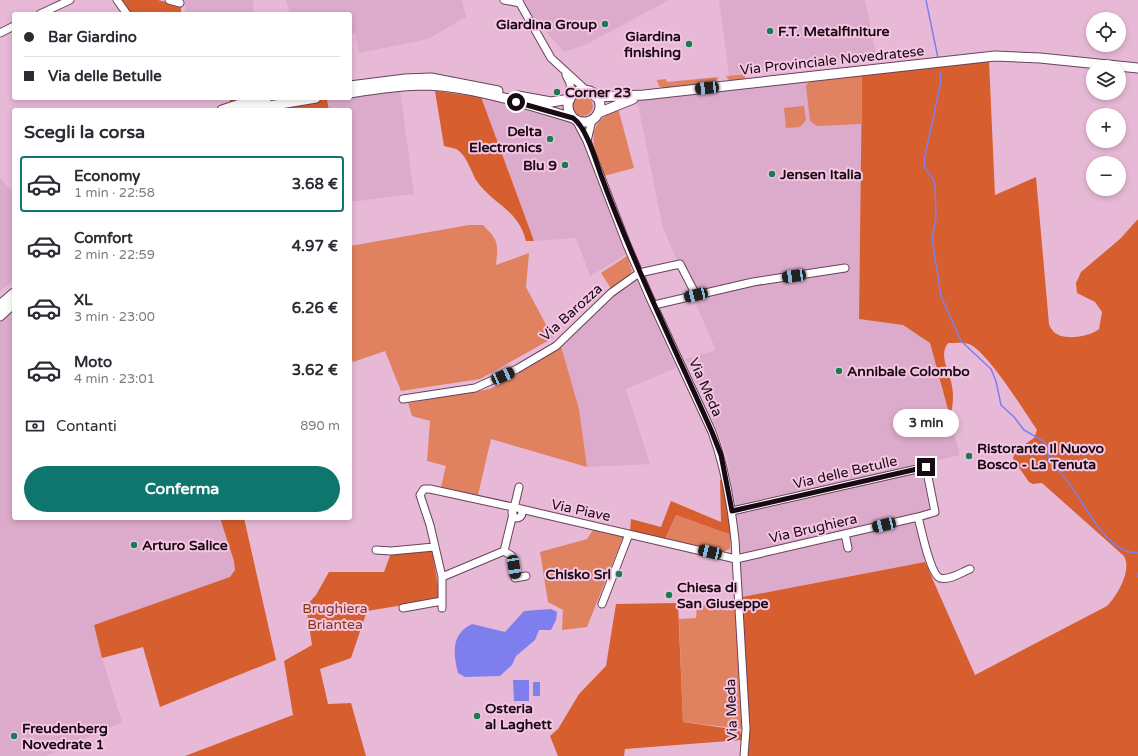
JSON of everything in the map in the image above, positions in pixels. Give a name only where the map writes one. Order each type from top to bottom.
[{"type":"main road","name":"Via Provinciale Novedratese","points":[[596,97],[644,95],[976,58],[1023,57],[1138,68]]},
{"type":"main road","points":[[352,86],[404,79],[431,78],[459,82],[544,101],[557,102],[570,98],[580,91],[588,91],[596,97],[599,103],[594,116],[584,122],[488,95],[433,86],[409,85],[352,93]]},
{"type":"main road","name":"Via Provinciale Novedratese","points":[[594,116],[619,103],[644,95]]},
{"type":"main road","points":[[570,98],[568,109],[574,119]]},
{"type":"main road","points":[[226,108],[242,100]]},
{"type":"main road","points":[[257,108],[304,100]]},
{"type":"main road","points":[[0,305],[12,295]]},
{"type":"main road","points":[[0,316],[12,305]]},
{"type":"street","points":[[44,12],[70,0]]},
{"type":"street","points":[[117,0],[126,12]]},
{"type":"street","points":[[169,0],[180,3]]},
{"type":"street","points":[[504,0],[505,2],[519,1],[551,58],[588,91]]},
{"type":"street","points":[[0,33],[12,27]]},
{"type":"street","points":[[564,71],[570,83],[570,98]]},
{"type":"street","points":[[588,140],[594,116]]},
{"type":"street","name":"Via Meda","points":[[574,119],[588,140],[639,273],[721,455],[732,511],[736,558],[746,730],[744,756]]},
{"type":"street","points":[[639,273],[682,264],[696,295]]},
{"type":"street","points":[[654,305],[752,282],[845,268]]},
{"type":"street","name":"Via Barozza","points":[[403,398],[475,388],[518,369],[556,346],[611,293],[639,273]]},
{"type":"street","name":"Via delle Betulle","points":[[732,511],[926,467],[935,512],[918,517]]},
{"type":"street","points":[[442,577],[504,551],[517,513],[515,504],[519,487]]},
{"type":"street","name":"Via Piave","points":[[434,547],[420,495],[424,489],[430,489],[517,513],[629,534],[736,558]]},
{"type":"street","points":[[918,517],[929,558],[936,575],[941,579],[947,579],[970,569]]},
{"type":"street","name":"Via Brughiera","points":[[736,558],[918,517]]},
{"type":"street","points":[[602,604],[629,534]]},
{"type":"street","points":[[845,534],[848,548]]},
{"type":"street","points":[[376,550],[391,551],[434,547],[442,577],[442,605],[403,608]]},
{"type":"street","points":[[504,551],[512,556],[515,578],[526,576]]},
{"type":"shaded area","points":[[185,0],[253,0],[254,12],[186,12]]},
{"type":"shaded area","points":[[286,0],[462,0],[466,17],[428,39],[359,53],[355,33],[352,34],[352,12],[289,12]]},
{"type":"shaded area","points":[[518,0],[669,0],[587,44],[564,52]]},
{"type":"shaded area","points":[[719,0],[865,0],[876,54],[729,75]]},
{"type":"shaded area","points":[[746,74],[744,80],[730,82],[726,76]]},
{"type":"shaded area","points":[[862,75],[859,319],[903,325],[930,343],[960,455],[920,464],[931,519],[914,522],[925,562],[742,597],[736,504],[726,453],[713,419],[686,359],[716,350],[663,228],[637,100]]},
{"type":"shaded area","points":[[862,75],[861,124],[817,126],[810,121],[806,86],[810,80]]},
{"type":"shaded area","points":[[719,77],[714,83],[665,89],[659,86],[657,80],[666,79],[667,82]]},
{"type":"shaded area","points":[[400,90],[414,194],[352,202],[352,108],[329,108],[327,100],[352,100],[352,97]]},
{"type":"shaded area","points":[[583,96],[590,99],[593,106],[590,113],[583,116],[576,113],[573,106],[576,99]]},
{"type":"shaded area","points":[[481,97],[518,102],[572,120],[583,137],[627,254],[590,276],[576,238],[534,241]]},
{"type":"shaded area","points":[[804,106],[806,120],[800,127],[786,128],[784,108]]},
{"type":"shaded area","points":[[618,108],[634,168],[604,176],[596,155],[593,137],[599,122]]},
{"type":"shaded area","points":[[0,178],[12,192],[12,282],[0,291]]},
{"type":"shaded area","points":[[469,225],[483,225],[495,239],[497,247],[496,265],[529,253],[526,287],[553,338],[480,379],[401,391],[385,351],[353,362],[352,360],[352,246]]},
{"type":"shaded area","points":[[627,256],[632,271],[628,277],[612,290],[601,273]]},
{"type":"shaded area","points":[[636,278],[676,368],[626,389],[650,464],[587,467],[579,409],[561,346],[590,316]]},
{"type":"shaded area","points":[[12,308],[12,520],[221,520],[234,561],[235,570],[230,577],[94,625],[102,658],[122,722],[46,756],[0,756],[0,319]]},
{"type":"shaded area","points":[[561,346],[579,409],[587,467],[491,439],[478,495],[441,487],[446,466],[427,461],[430,421],[412,416],[408,403],[490,389],[506,381]]},
{"type":"shaded area","points":[[676,515],[731,535],[730,549],[723,552],[665,539]]},
{"type":"shaded area","points":[[593,530],[623,537],[587,627],[562,630],[563,610],[548,602],[540,552],[587,539]]},
{"type":"shaded area","points":[[697,605],[735,605],[742,729],[683,722],[679,619],[696,618]]},
{"type":"shaded area","points":[[551,609],[557,612],[556,620],[551,630],[539,630],[535,640],[516,656],[512,665],[500,676],[465,677],[458,673],[455,658],[455,645],[460,633],[465,628],[472,624],[505,632],[524,611]]},
{"type":"shaded area","points":[[513,680],[529,680],[529,701],[514,701]]},
{"type":"shaded area","points":[[533,682],[540,682],[540,696],[533,696]]},
{"type":"green space","points":[[121,0],[158,0],[181,6],[181,12],[129,12]]},
{"type":"green space","points":[[989,61],[995,195],[1036,177],[1049,324],[1058,335],[1070,337],[1083,336],[1099,329],[1102,312],[1095,302],[1077,293],[1076,283],[1081,272],[1120,239],[1138,219],[1138,756],[747,756],[740,607],[742,597],[925,562],[975,675],[1107,606],[1123,582],[1126,568],[1124,556],[1042,483],[1033,484],[1029,482],[1013,459],[1015,451],[1034,438],[1037,430],[1005,383],[986,358],[977,349],[969,344],[961,343],[948,343],[945,348],[944,359],[953,390],[953,402],[950,417],[930,343],[903,325],[859,319],[862,75]]},
{"type":"green space","points":[[435,91],[481,97],[534,241],[526,241],[517,221],[482,188],[460,151],[444,146]]},
{"type":"green space","points":[[229,100],[327,100],[329,108],[240,108]]},
{"type":"green space","points":[[720,480],[724,480],[731,535],[676,515],[665,539],[630,532],[631,519],[661,527],[671,501],[721,522]]},
{"type":"green space","points":[[221,520],[244,520],[276,660],[160,707],[143,647],[102,658],[94,625],[230,577],[235,570],[234,561]]},
{"type":"green space","name":"Brughiera Briantea","points":[[432,549],[440,599],[367,611],[351,658],[320,669],[328,704],[351,703],[366,756],[185,756],[293,715],[284,661],[312,645],[306,606],[316,595],[329,572],[384,572],[391,553]]},
{"type":"green space","points":[[678,603],[683,722],[739,730],[742,736],[741,740],[625,749],[624,756],[558,756],[550,736],[558,729],[579,694],[606,666],[616,604]]},
{"type":"waterway","points":[[926,0],[938,58]]},
{"type":"waterway","points":[[940,72],[941,81],[924,161],[925,168],[933,179],[935,185],[936,217],[932,239],[941,296],[961,341],[991,369],[996,381],[1001,405],[1014,417],[1024,430],[1045,442],[1048,448],[1049,462],[1069,483],[1094,522],[1104,534],[1114,544],[1126,551],[1138,553]]},
{"type":"place","name":"Giardina Group","points":[[605,24]]},
{"type":"place","name":"F.T. Metalfiniture","points":[[770,31]]},
{"type":"place","name":"Giardina finishing","points":[[689,44]]},
{"type":"place","name":"Corner 23","points":[[557,92]]},
{"type":"place","name":"Delta Electronics","points":[[550,139]]},
{"type":"place","name":"Blu 9","points":[[565,165]]},
{"type":"place","name":"Jensen Italia","points":[[772,174]]},
{"type":"place","name":"Annibale Colombo","points":[[839,371]]},
{"type":"place","name":"Ristorante Il Nuovo Bosco - La Tenuta","points":[[969,456]]},
{"type":"place","name":"Arturo Salice","points":[[134,545]]},
{"type":"place","name":"Chisko Srl","points":[[619,574]]},
{"type":"place","name":"Chiesa di San Giuseppe","points":[[669,595]]},
{"type":"place","name":"Osteria al Laghett","points":[[477,716]]},
{"type":"place","name":"Freudenberg Novedrate 1","points":[[14,736]]},
{"type":"route","points":[[516,102],[573,118],[576,120],[588,140],[627,245],[687,376],[721,455],[732,511],[926,467]]}]
